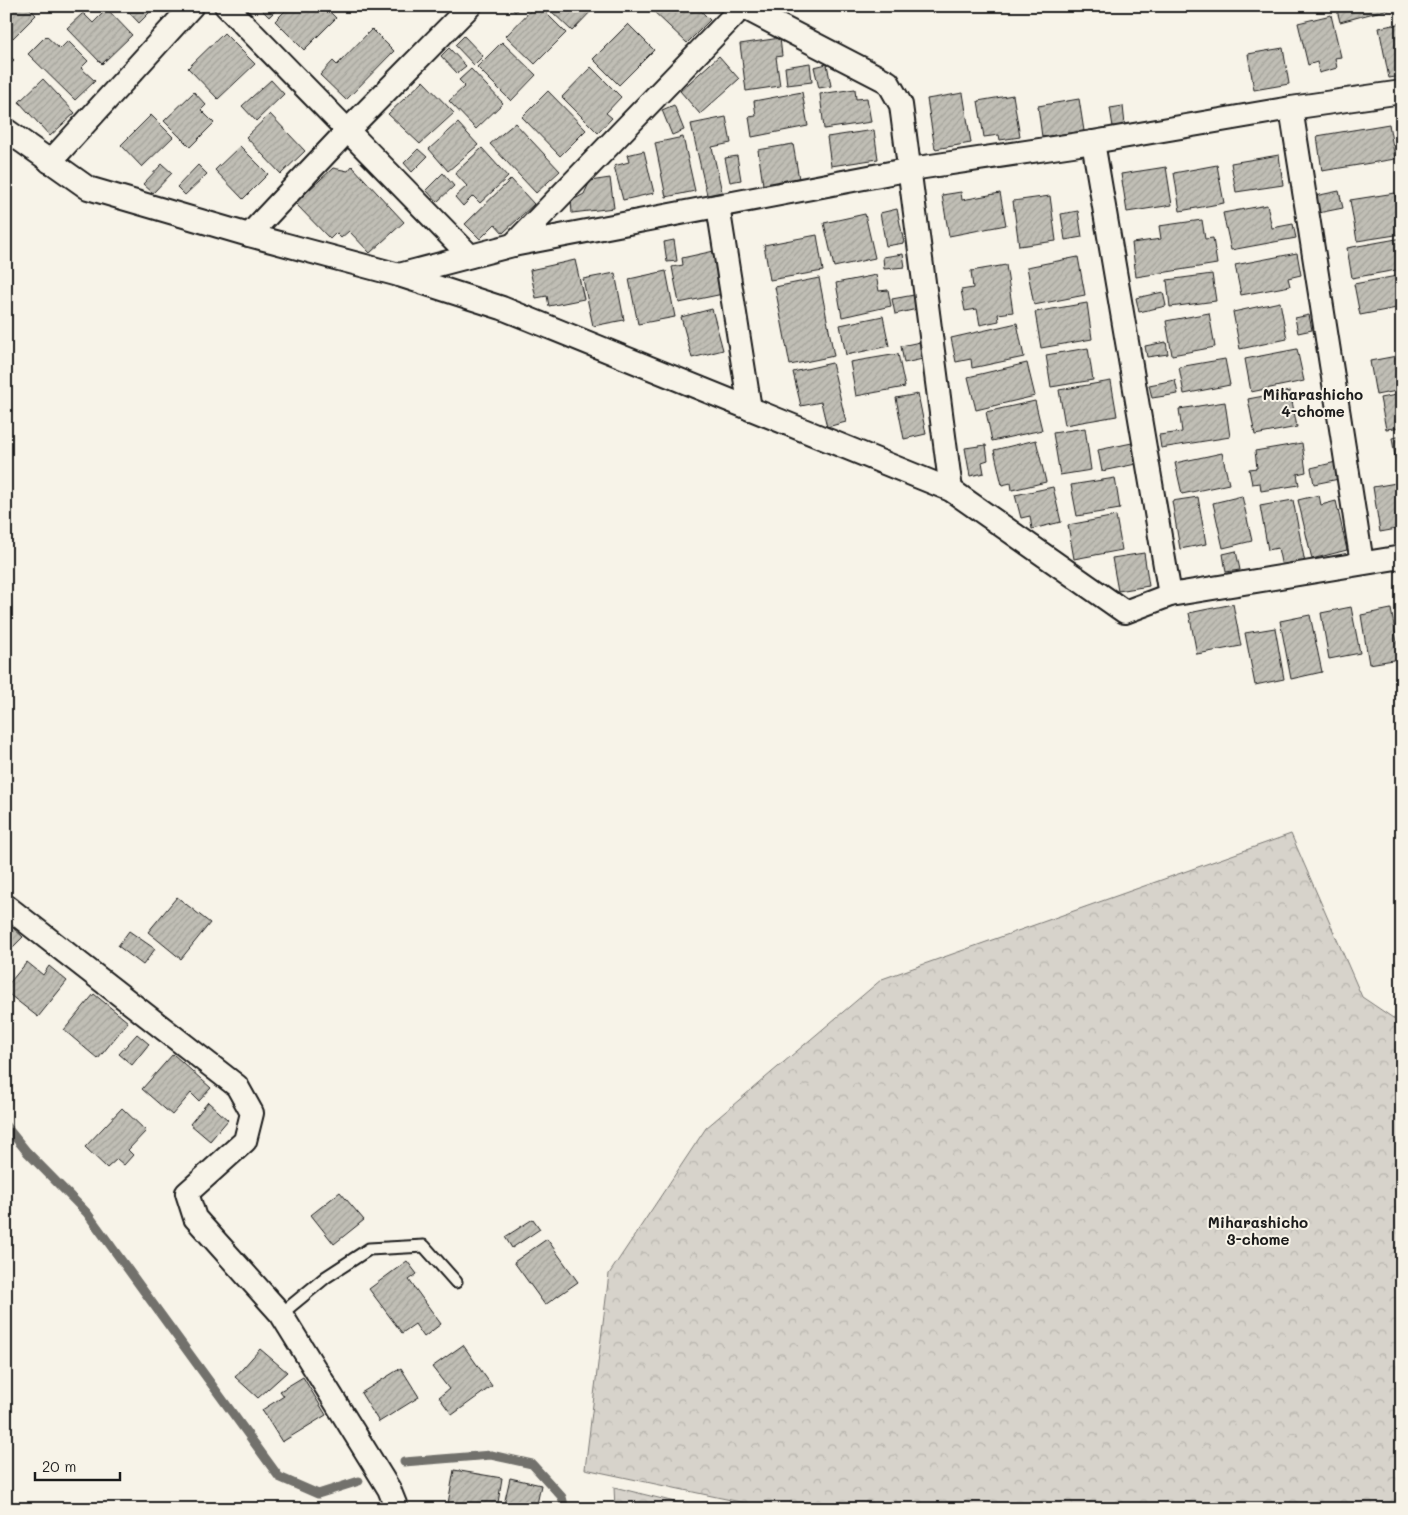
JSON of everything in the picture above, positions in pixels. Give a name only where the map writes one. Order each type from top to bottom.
[{"type":"street","points":[[50,162],[192,6]]},
{"type":"street","points":[[226,6],[470,256]]},
{"type":"street","points":[[249,235],[347,131],[470,6]]},
{"type":"street","points":[[513,245],[742,7],[888,82],[901,105],[911,169],[951,490]]},
{"type":"street","points":[[399,275],[513,245],[911,169],[1093,142],[1291,108],[1402,92]]},
{"type":"street","points":[[1291,108],[1362,563]]},
{"type":"street","points":[[6,130],[88,188],[249,235],[399,275],[502,308],[951,490],[1124,612],[1170,595],[1402,558]]},
{"type":"street","points":[[1093,142],[1170,595]]},
{"type":"street","points":[[718,206],[750,409]]},
{"type":"street","points":[[6,906],[236,1086],[252,1114],[245,1141],[187,1193],[195,1218],[281,1314],[384,1481],[397,1509]]},
{"type":"lane","points":[[281,1314],[326,1276],[370,1250],[424,1246],[456,1282]]},
{"type":"green space","points":[[1291,834],[1362,997],[1402,1024],[1402,1509],[773,1509],[585,1469],[609,1274],[706,1128],[882,979]]},
{"type":"green space","points":[[614,1487],[703,1509],[615,1509]]},
{"type":"building","points":[[6,6],[27,6],[36,15],[13,38],[6,32]]},
{"type":"building","points":[[123,6],[156,6],[139,23]]},
{"type":"building","points":[[258,6],[280,6],[269,17]]},
{"type":"building","points":[[290,6],[324,6],[336,18],[304,50],[275,21]]},
{"type":"building","points":[[510,6],[520,6],[515,12]]},
{"type":"building","points":[[535,6],[539,6],[566,33],[535,64],[506,36]]},
{"type":"building","points":[[552,6],[596,6],[572,31],[549,9]]},
{"type":"building","points":[[654,6],[696,6],[710,20],[687,43],[651,9]]},
{"type":"building","points":[[1336,6],[1400,6],[1340,22]]},
{"type":"building","points":[[107,9],[132,35],[102,64],[67,28],[83,13],[93,23]]},
{"type":"building","points":[[1331,15],[1341,57],[1335,58],[1337,68],[1319,73],[1317,62],[1308,65],[1298,23]]},
{"type":"building","points":[[1402,23],[1402,76],[1389,78],[1379,28]]},
{"type":"building","points":[[628,24],[654,50],[619,85],[593,59]]},
{"type":"building","points":[[372,29],[394,51],[346,100],[320,75],[333,61],[337,65]]},
{"type":"building","points":[[224,33],[255,64],[218,99],[188,68]]},
{"type":"building","points":[[46,36],[60,49],[68,41],[88,61],[81,68],[95,81],[75,100],[28,54]]},
{"type":"building","points":[[464,36],[483,56],[474,65],[455,45]]},
{"type":"building","points":[[780,38],[782,56],[776,57],[780,86],[746,91],[740,44]]},
{"type":"building","points":[[502,42],[536,75],[511,101],[477,67]]},
{"type":"building","points":[[449,48],[466,66],[457,73],[441,56]]},
{"type":"building","points":[[1283,48],[1289,84],[1254,90],[1248,54]]},
{"type":"building","points":[[6,52],[14,60],[6,67]]},
{"type":"building","points":[[719,56],[739,79],[700,114],[680,91]]},
{"type":"building","points":[[810,63],[812,82],[787,85],[785,67]]},
{"type":"building","points":[[827,64],[831,86],[819,88],[814,67]]},
{"type":"building","points":[[591,67],[621,97],[606,113],[612,118],[598,133],[562,97]]},
{"type":"building","points":[[6,69],[12,74],[6,80]]},
{"type":"building","points":[[471,69],[503,103],[476,129],[449,101],[465,86],[459,80]]},
{"type":"building","points":[[43,79],[75,113],[50,136],[19,102]]},
{"type":"building","points":[[271,80],[284,94],[256,121],[242,106]]},
{"type":"building","points":[[423,81],[454,113],[420,144],[388,114]]},
{"type":"building","points":[[855,89],[856,99],[867,98],[871,122],[824,129],[820,94]]},
{"type":"building","points":[[548,91],[586,130],[560,156],[522,117]]},
{"type":"building","points":[[194,92],[206,105],[201,110],[214,123],[190,147],[164,121]]},
{"type":"building","points":[[802,92],[808,126],[752,137],[749,117],[756,116],[754,101]]},
{"type":"building","points":[[963,93],[971,143],[935,149],[927,99]]},
{"type":"building","points":[[1013,95],[1020,137],[1000,140],[999,135],[984,137],[978,101]]},
{"type":"building","points":[[1079,99],[1084,131],[1042,137],[1038,106]]},
{"type":"building","points":[[674,105],[684,130],[672,135],[662,110]]},
{"type":"building","points":[[1123,106],[1125,125],[1113,127],[1110,108]]},
{"type":"building","points":[[270,114],[305,151],[281,174],[246,137]]},
{"type":"building","points":[[151,115],[173,137],[142,167],[121,145]]},
{"type":"building","points":[[726,117],[731,143],[712,147],[722,192],[707,195],[691,124]]},
{"type":"building","points":[[458,123],[478,145],[448,171],[429,149]]},
{"type":"building","points":[[515,123],[560,171],[536,193],[490,144]]},
{"type":"building","points":[[1389,124],[1395,159],[1322,171],[1317,136]]},
{"type":"building","points":[[874,130],[878,159],[831,166],[827,137]]},
{"type":"building","points":[[1402,136],[1402,171],[1395,137]]},
{"type":"building","points":[[683,137],[695,191],[666,197],[655,143]]},
{"type":"building","points":[[793,144],[799,179],[763,185],[758,150]]},
{"type":"building","points":[[240,146],[268,174],[243,199],[215,170]]},
{"type":"building","points":[[482,148],[508,177],[480,203],[473,196],[463,206],[455,197],[467,186],[455,173]]},
{"type":"building","points":[[418,149],[427,157],[412,172],[404,163]]},
{"type":"building","points":[[644,151],[654,193],[623,200],[614,166],[629,162],[627,155]]},
{"type":"building","points":[[1279,155],[1283,185],[1236,192],[1231,163]]},
{"type":"building","points":[[737,156],[741,180],[730,182],[725,158]]},
{"type":"building","points":[[162,164],[172,173],[153,193],[143,184]]},
{"type":"building","points":[[198,165],[207,174],[185,195],[177,187]]},
{"type":"building","points":[[1217,165],[1224,203],[1180,211],[1174,173]]},
{"type":"building","points":[[352,166],[404,222],[370,253],[349,231],[341,238],[336,233],[330,239],[295,203],[333,168],[348,171]]},
{"type":"building","points":[[1166,167],[1172,205],[1127,212],[1121,174]]},
{"type":"building","points":[[443,173],[454,186],[437,202],[426,190]]},
{"type":"building","points":[[610,178],[614,208],[572,213],[571,201],[584,194],[590,181]]},
{"type":"building","points":[[511,179],[534,204],[503,233],[495,224],[480,239],[465,224]]},
{"type":"building","points":[[1339,191],[1343,208],[1318,213],[1315,196]]},
{"type":"building","points":[[961,192],[962,200],[1000,193],[1006,225],[949,236],[942,195]]},
{"type":"building","points":[[1395,193],[1402,234],[1357,241],[1350,200]]},
{"type":"building","points":[[1050,196],[1056,241],[1019,246],[1013,201]]},
{"type":"building","points":[[1267,205],[1272,228],[1293,224],[1296,238],[1231,250],[1223,213]]},
{"type":"building","points":[[897,209],[904,243],[886,246],[880,213]]},
{"type":"building","points":[[1078,211],[1082,237],[1065,240],[1061,214]]},
{"type":"building","points":[[865,214],[875,258],[834,267],[824,223]]},
{"type":"building","points":[[1202,220],[1205,239],[1213,238],[1217,264],[1136,277],[1132,243],[1161,239],[1159,226]]},
{"type":"building","points":[[817,235],[823,271],[770,280],[764,245]]},
{"type":"building","points":[[1402,238],[1402,269],[1352,278],[1347,248]]},
{"type":"building","points":[[674,240],[677,261],[667,262],[664,242]]},
{"type":"building","points":[[714,251],[723,294],[679,303],[672,267],[683,265],[682,258]]},
{"type":"building","points":[[1297,253],[1301,275],[1288,278],[1290,286],[1241,295],[1235,265]]},
{"type":"building","points":[[903,254],[905,267],[884,269],[883,257]]},
{"type":"building","points":[[1078,257],[1085,295],[1034,305],[1027,267]]},
{"type":"building","points":[[575,260],[584,299],[549,306],[547,296],[536,298],[530,270]]},
{"type":"building","points":[[1006,265],[1013,312],[998,314],[999,321],[980,325],[977,309],[965,311],[961,290],[973,288],[971,271]]},
{"type":"building","points":[[666,271],[675,317],[638,324],[629,279]]},
{"type":"building","points":[[615,273],[624,320],[593,326],[583,279]]},
{"type":"building","points":[[1212,274],[1216,301],[1170,307],[1167,280]]},
{"type":"building","points":[[876,275],[879,291],[888,290],[891,306],[842,317],[836,283]]},
{"type":"building","points":[[1402,275],[1402,307],[1360,315],[1354,284]]},
{"type":"building","points":[[819,278],[834,356],[790,365],[775,287]]},
{"type":"building","points":[[1163,292],[1166,306],[1139,312],[1136,298]]},
{"type":"building","points":[[914,295],[917,309],[895,314],[892,299]]},
{"type":"building","points":[[1280,302],[1287,339],[1240,349],[1233,312]]},
{"type":"building","points":[[1087,303],[1092,339],[1041,348],[1035,312]]},
{"type":"building","points":[[712,309],[723,350],[692,358],[681,317]]},
{"type":"building","points":[[1209,313],[1215,347],[1172,355],[1166,321]]},
{"type":"building","points":[[1309,315],[1312,330],[1298,333],[1295,318]]},
{"type":"building","points":[[883,316],[889,346],[846,355],[840,325]]},
{"type":"building","points":[[1017,323],[1024,357],[972,368],[971,359],[956,362],[951,338]]},
{"type":"building","points":[[920,342],[923,359],[904,363],[901,346]]},
{"type":"building","points":[[1166,342],[1168,354],[1147,357],[1145,346]]},
{"type":"building","points":[[1088,348],[1093,380],[1051,387],[1046,355]]},
{"type":"building","points":[[1297,349],[1304,381],[1251,392],[1245,359]]},
{"type":"building","points":[[898,354],[905,387],[856,396],[850,362]]},
{"type":"building","points":[[1402,355],[1402,390],[1376,395],[1370,361]]},
{"type":"building","points":[[1225,359],[1230,385],[1184,394],[1179,367]]},
{"type":"building","points":[[832,363],[846,422],[827,427],[821,402],[801,406],[793,372]]},
{"type":"building","points":[[1027,363],[1035,396],[976,410],[968,377]]},
{"type":"building","points":[[1175,380],[1178,394],[1152,398],[1149,385]]},
{"type":"building","points":[[1111,381],[1117,416],[1065,425],[1059,390]]},
{"type":"building","points":[[1290,391],[1297,427],[1255,435],[1248,399]]},
{"type":"building","points":[[918,394],[926,434],[904,439],[896,398]]},
{"type":"building","points":[[1402,394],[1402,427],[1386,429],[1380,398]]},
{"type":"building","points":[[1035,401],[1042,430],[992,441],[986,412]]},
{"type":"building","points":[[1225,402],[1230,437],[1161,448],[1159,435],[1182,432],[1179,409]]},
{"type":"building","points":[[1085,428],[1091,470],[1060,475],[1053,433]]},
{"type":"building","points":[[1402,436],[1402,468],[1397,469],[1392,438]]},
{"type":"building","points":[[1036,440],[1046,482],[1012,490],[1011,483],[1002,485],[994,450]]},
{"type":"building","points":[[1132,443],[1136,464],[1102,471],[1098,450]]},
{"type":"building","points":[[1302,443],[1306,472],[1297,474],[1299,485],[1261,491],[1260,483],[1252,484],[1249,469],[1257,468],[1255,451]]},
{"type":"building","points":[[986,445],[988,460],[982,462],[984,473],[970,476],[965,448]]},
{"type":"building","points":[[1222,453],[1229,484],[1182,494],[1175,463]]},
{"type":"building","points":[[1336,462],[1339,479],[1314,484],[1311,468]]},
{"type":"building","points":[[1115,478],[1120,509],[1077,516],[1071,485]]},
{"type":"building","points":[[1402,482],[1402,528],[1380,532],[1373,487]]},
{"type":"building","points":[[1053,487],[1061,522],[1032,529],[1030,516],[1021,518],[1015,495]]},
{"type":"building","points":[[1319,495],[1321,505],[1336,501],[1347,550],[1312,559],[1298,500]]},
{"type":"building","points":[[1242,496],[1252,541],[1223,548],[1213,503]]},
{"type":"building","points":[[1198,497],[1206,544],[1180,549],[1172,501]]},
{"type":"building","points":[[1293,500],[1305,563],[1282,567],[1278,548],[1268,550],[1260,506]]},
{"type":"building","points":[[1116,516],[1122,550],[1074,559],[1068,525]]},
{"type":"building","points":[[1236,551],[1240,570],[1226,572],[1223,554]]},
{"type":"building","points":[[1144,553],[1149,586],[1118,591],[1112,558]]},
{"type":"building","points":[[1233,604],[1241,646],[1197,654],[1189,613]]},
{"type":"building","points":[[1351,607],[1360,653],[1329,659],[1321,613]]},
{"type":"building","points":[[1391,609],[1400,659],[1369,664],[1361,615]]},
{"type":"building","points":[[1310,615],[1322,672],[1291,679],[1280,621]]},
{"type":"building","points":[[1275,628],[1284,679],[1255,685],[1245,633]]},
{"type":"building","points":[[177,897],[210,923],[181,959],[148,932]]},
{"type":"building","points":[[12,927],[23,937],[6,954],[6,933]]},
{"type":"building","points":[[129,931],[155,949],[143,965],[118,946]]},
{"type":"building","points":[[27,962],[43,975],[49,966],[67,981],[38,1017],[6,992],[6,987]]},
{"type":"building","points":[[94,994],[128,1022],[98,1059],[64,1030]]},
{"type":"building","points":[[137,1034],[149,1044],[132,1065],[119,1054]]},
{"type":"building","points":[[173,1054],[211,1088],[199,1101],[191,1093],[172,1115],[142,1089]]},
{"type":"building","points":[[208,1102],[228,1120],[210,1141],[190,1124]]},
{"type":"building","points":[[122,1108],[146,1131],[128,1150],[133,1155],[124,1165],[117,1159],[107,1168],[85,1147]]},
{"type":"building","points":[[340,1192],[364,1220],[334,1244],[311,1215]]},
{"type":"building","points":[[533,1219],[540,1229],[512,1248],[505,1237]]},
{"type":"building","points":[[547,1239],[578,1282],[545,1305],[514,1262]]},
{"type":"building","points":[[407,1261],[417,1274],[409,1280],[441,1324],[424,1337],[415,1324],[402,1333],[369,1289]]},
{"type":"building","points":[[463,1345],[492,1386],[452,1415],[439,1397],[449,1389],[432,1367]]},
{"type":"building","points":[[260,1349],[287,1372],[258,1398],[235,1377]]},
{"type":"building","points":[[401,1368],[419,1397],[379,1422],[361,1393]]},
{"type":"building","points":[[303,1377],[326,1415],[282,1442],[262,1410],[284,1396],[280,1391]]},
{"type":"building","points":[[454,1470],[502,1478],[497,1509],[447,1509]]},
{"type":"building","points":[[510,1478],[541,1485],[536,1509],[503,1509]]},
{"type":"waterway","points":[[6,1126],[27,1152],[87,1213],[279,1477],[318,1494],[359,1481]]},
{"type":"waterway","points":[[404,1462],[491,1455],[532,1464],[562,1497],[565,1509]]},
{"type":"district","name":"Miharashicho 4-chome","points":[[1313,402]]},
{"type":"district","name":"Miharashicho 3-chome","points":[[1258,1230]]}]
